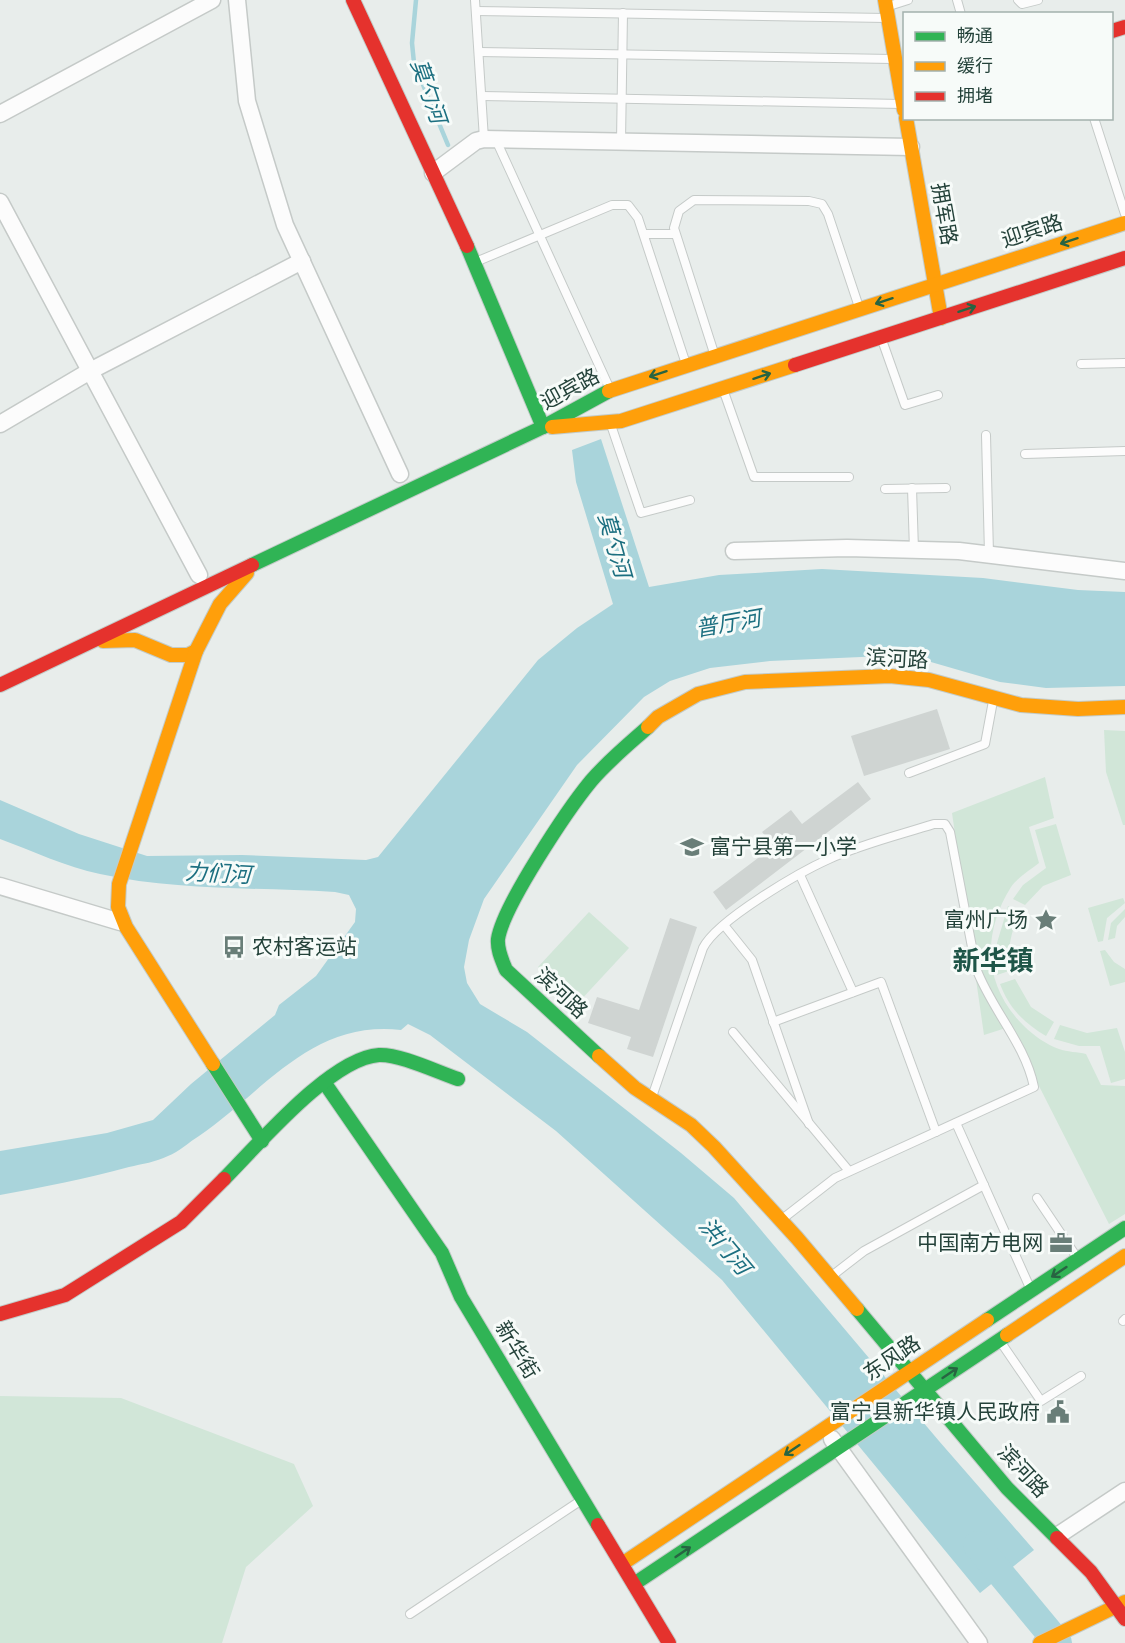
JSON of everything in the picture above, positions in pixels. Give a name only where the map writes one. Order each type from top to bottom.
[{"type":"main road","points":[[0,685],[543,427],[475,262],[353,0]]},
{"type":"main road","points":[[887,8],[903,98]]},
{"type":"main road","name":"拥军路","points":[[906,120],[941,318]]},
{"type":"main road","name":"迎宾路","points":[[543,427],[611,390],[1125,223]]},
{"type":"main road","name":"迎宾路","points":[[543,427],[621,422],[1125,258]]},
{"type":"main road","points":[[261,561],[232,589],[210,620],[196,651],[119,884],[118,907],[126,927],[262,1141]]},
{"type":"main road","points":[[187,596],[202,605],[210,620]]},
{"type":"main road","points":[[151,613],[149,630],[156,646],[179,665],[184,685]]},
{"type":"main road","points":[[81,646],[125,639],[146,643],[180,656],[196,651]]},
{"type":"main road","name":"滨河路","points":[[1125,707],[1050,708],[993,699],[936,682],[890,676],[729,684],[698,694],[670,708],[634,737],[592,780],[557,830],[504,918],[498,933],[498,949],[502,964],[610,1067],[703,1136],[781,1220],[1007,1488],[1057,1536],[1121,1604],[1125,1619]]},
{"type":"main road","points":[[0,1314],[65,1295],[181,1222],[324,1082],[354,1061],[379,1055],[410,1061],[458,1079]]},
{"type":"main road","name":"新华街","points":[[324,1082],[442,1253],[461,1297],[669,1643]]},
{"type":"main road","name":"东风路","points":[[622,1564],[1125,1228]]},
{"type":"main road","points":[[634,1584],[1125,1256]]},
{"type":"main road","points":[[1040,1643],[1121,1604]]},
{"type":"street","points":[[0,114],[212,0]]},
{"type":"street","points":[[237,0],[247,101],[285,225],[400,474]]},
{"type":"street","points":[[433,172],[476,141],[490,139],[911,147]]},
{"type":"street","points":[[0,202],[199,575]]},
{"type":"street","points":[[0,423],[90,371],[302,261]]},
{"type":"street","points":[[734,551],[802,548],[914,549],[989,554],[1125,571]]},
{"type":"street","points":[[0,886],[120,922]]},
{"type":"street","points":[[824,1429],[979,1643]]},
{"type":"street","points":[[1057,1536],[1125,1491]]},
{"type":"lane","points":[[475,0],[482,96],[490,139],[540,235],[611,390]]},
{"type":"lane","points":[[476,11],[623,14],[887,8],[908,0]]},
{"type":"lane","points":[[1018,0],[1022,4],[1038,0]]},
{"type":"lane","points":[[621,141],[623,14]]},
{"type":"lane","points":[[478,52],[896,59]]},
{"type":"lane","points":[[482,96],[903,103]]},
{"type":"lane","points":[[1095,120],[1125,214]]},
{"type":"lane","points":[[715,356],[675,234],[674,222],[679,211],[694,200],[808,201],[822,204],[828,214],[860,309]]},
{"type":"lane","points":[[475,262],[617,204],[633,208],[644,234],[687,365]]},
{"type":"lane","points":[[644,234],[675,234]]},
{"type":"lane","points":[[881,337],[905,405],[938,395]]},
{"type":"lane","points":[[1081,364],[1125,363]]},
{"type":"lane","points":[[723,388],[754,477],[849,477]]},
{"type":"lane","points":[[610,422],[641,513],[690,500]]},
{"type":"lane","points":[[986,435],[989,554]]},
{"type":"lane","points":[[1025,454],[1125,451]]},
{"type":"lane","points":[[912,488],[914,549]]},
{"type":"lane","points":[[885,489],[946,488]]},
{"type":"lane","points":[[909,773],[985,744],[993,699]]},
{"type":"lane","points":[[651,1099],[703,948],[724,925],[743,910],[836,856],[934,824],[945,824],[948,828],[976,968],[984,989],[1007,1024],[1034,1086],[849,1171],[822,1186],[781,1220]]},
{"type":"lane","points":[[800,875],[853,992]]},
{"type":"lane","points":[[724,925],[750,955],[809,1124]]},
{"type":"lane","points":[[773,1022],[881,982],[936,1132]]},
{"type":"lane","points":[[733,1032],[849,1171]]},
{"type":"lane","points":[[956,1123],[1031,1290]]},
{"type":"lane","points":[[830,1277],[864,1251],[984,1185]]},
{"type":"lane","points":[[1037,1198],[1078,1259]]},
{"type":"lane","points":[[1000,1340],[1041,1401],[1081,1376]]},
{"type":"lane","points":[[410,1614],[583,1499]]},
{"type":"green space","points":[[1104,730],[1125,731],[1125,825],[1123,825],[1106,772]]},
{"type":"green space","points":[[1045,777],[1054,818],[1029,827],[1039,863],[1020,877],[1011,887],[1001,905],[991,942],[991,960],[994,978],[1001,995],[1011,1011],[1028,1029],[1054,1047],[1086,1054],[1101,1085],[1125,1086],[1125,1214],[1109,1224],[1009,1027],[984,1035],[952,813]]},
{"type":"green space","points":[[1056,824],[1071,875],[1043,886],[1025,905],[1013,899],[1023,885],[1046,868],[1035,830]]},
{"type":"green space","points":[[1123,898],[1125,903],[1107,918],[1103,941],[1098,942],[1088,908]]},
{"type":"green space","points":[[1008,906],[1020,913],[1010,941],[1009,956],[1012,970],[997,975],[997,943]]},
{"type":"green space","points":[[1125,909],[1125,917],[1117,926],[1115,938],[1108,940],[1111,923]]},
{"type":"green space","points":[[589,912],[629,948],[578,1003],[538,967]]},
{"type":"green space","points":[[1105,950],[1114,962],[1125,969],[1125,982],[1110,986],[1100,951]]},
{"type":"green space","points":[[1015,979],[1031,1007],[1054,1022],[1046,1036],[1024,1020],[1008,1000],[1000,984]]},
{"type":"green space","points":[[1060,1025],[1087,1033],[1117,1028],[1125,1052],[1125,1079],[1111,1083],[1100,1046],[1079,1046],[1054,1039]]},
{"type":"green space","points":[[0,1396],[121,1398],[294,1464],[313,1506],[246,1567],[222,1643],[0,1643]]},
{"type":"water","points":[[601,439],[649,587],[719,575],[822,569],[983,578],[1078,590],[1125,592],[1125,686],[1046,688],[1000,682],[924,660],[884,656],[770,661],[710,668],[670,681],[644,697],[577,765],[484,899],[469,940],[464,967],[467,983],[480,1004],[527,1032],[681,1153],[734,1198],[1034,1550],[980,1593],[722,1280],[556,1131],[430,1035],[408,1024],[401,1030],[369,1030],[341,1036],[315,1047],[291,1062],[199,1136],[163,1158],[81,1179],[0,1195],[0,1151],[107,1133],[153,1120],[191,1084],[275,1015],[279,1005],[316,976],[355,922],[356,909],[349,895],[335,892],[188,886],[129,879],[75,867],[0,839],[0,800],[79,834],[147,856],[242,855],[366,860],[378,857],[538,660],[577,628],[613,604],[576,482],[572,450]]},
{"type":"building","points":[[937,709],[950,749],[864,776],[851,736]]},
{"type":"building","points":[[858,782],[871,799],[726,910],[713,892],[774,846],[762,832],[791,810],[802,824]]},
{"type":"building","points":[[670,918],[697,927],[653,1057],[627,1049],[631,1037],[588,1023],[597,997],[639,1010]]},
{"type":"waterway","name":"莫勺河","points":[[416,0],[412,43],[414,63],[448,145]]},
{"type":"waterway","name":"洪门河","points":[[977,1545],[1058,1643]]},
{"type":"traffic: fast","points":[[467,246],[543,427]]},
{"type":"traffic: fast","points":[[252,565],[543,427],[609,391]]},
{"type":"traffic: fast","points":[[599,1056],[506,970],[499,951],[498,939],[511,904],[567,813],[598,774],[648,727]]},
{"type":"traffic: fast","points":[[224,1179],[296,1105],[339,1071],[360,1060],[388,1055],[458,1079]]},
{"type":"traffic: fast","points":[[213,1064],[262,1141]]},
{"type":"traffic: fast","points":[[324,1082],[442,1253],[461,1297],[598,1525]]},
{"type":"traffic: fast","points":[[987,1320],[1125,1228]]},
{"type":"traffic: fast","points":[[857,1309],[1007,1488],[1057,1538]]},
{"type":"traffic: fast","points":[[634,1584],[1007,1335]]},
{"type":"traffic: slow","points":[[885,0],[903,104]]},
{"type":"traffic: slow","points":[[906,120],[941,318]]},
{"type":"traffic: slow","points":[[609,391],[1125,223]]},
{"type":"traffic: slow","points":[[552,427],[621,421],[795,365]]},
{"type":"traffic: slow","points":[[103,641],[135,640],[171,655],[188,655],[196,651],[220,604],[247,573]]},
{"type":"traffic: slow","points":[[196,651],[119,884],[118,907],[126,927],[213,1064]]},
{"type":"traffic: slow","points":[[648,727],[658,717],[698,694],[745,682],[890,676],[929,680],[1021,705],[1078,709],[1125,707]]},
{"type":"traffic: slow","points":[[599,1056],[635,1088],[691,1125],[714,1147],[797,1238],[857,1309]]},
{"type":"traffic: slow","points":[[1007,1335],[1125,1256]]},
{"type":"traffic: slow","points":[[622,1564],[987,1320]]},
{"type":"traffic: slow","points":[[1040,1643],[1125,1602]]},
{"type":"traffic: jam","points":[[353,0],[467,246]]},
{"type":"traffic: jam","points":[[1113,31],[1125,27]]},
{"type":"traffic: jam","points":[[795,365],[1125,258]]},
{"type":"traffic: jam","points":[[0,685],[252,565]]},
{"type":"traffic: jam","points":[[0,1314],[65,1295],[181,1222],[224,1179]]},
{"type":"traffic: jam","points":[[598,1525],[669,1643]]},
{"type":"traffic: jam","points":[[1057,1538],[1091,1572],[1125,1619]]},
{"type":"place","name":"富宁县第一小学","points":[[692,847]]},
{"type":"place","name":"富州广场","points":[[1046,920]]},
{"type":"place","name":"农村客运站","points":[[234,947]]},
{"type":"place","name":"中国南方电网","points":[[1061,1243]]},
{"type":"place","name":"富宁县新华镇人民政府","points":[[1058,1412]]},
{"type":"district","name":"新华镇","points":[[993,961]]},
{"type":"water label","name":"普厅河","points":[[728,623]]},
{"type":"water label","name":"力们河","points":[[218,873]]}]
